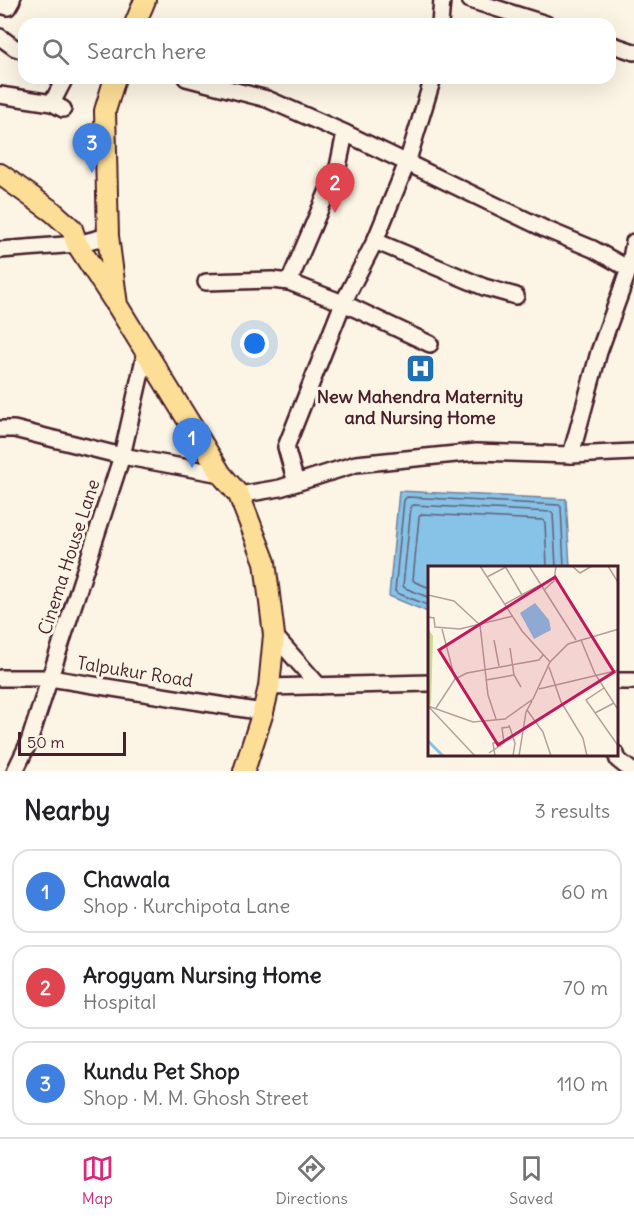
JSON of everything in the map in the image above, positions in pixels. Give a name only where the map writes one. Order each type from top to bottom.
[{"type":"main road","points":[[138,18],[145,0]]},
{"type":"main road","points":[[114,84],[105,111],[108,236],[117,305]]},
{"type":"main road","points":[[0,174],[54,212],[72,229],[77,244],[222,474],[239,495],[265,562],[274,635],[269,687],[244,771]]},
{"type":"street","points":[[0,5],[8,7],[12,0]]},
{"type":"street","points":[[440,18],[442,0]]},
{"type":"street","points":[[470,0],[527,18]]},
{"type":"street","points":[[0,37],[18,49]]},
{"type":"street","points":[[616,46],[634,52]]},
{"type":"street","points":[[0,95],[57,106],[63,84]]},
{"type":"street","points":[[209,84],[267,99],[632,269]]},
{"type":"street","points":[[296,483],[286,447],[343,303],[375,241],[407,163],[431,84]]},
{"type":"street","points":[[289,282],[338,167],[345,134]]},
{"type":"street","points":[[0,250],[77,244],[108,236]]},
{"type":"street","points":[[375,241],[484,287],[516,296]]},
{"type":"street","points":[[571,455],[599,352],[632,269],[634,242]]},
{"type":"street","points":[[206,282],[272,280],[289,282],[343,303],[430,344]]},
{"type":"street","name":"Cinema House Lane","points":[[15,771],[30,742],[122,456],[146,351]]},
{"type":"street","points":[[0,429],[14,429],[122,456],[222,474]]},
{"type":"street","points":[[239,495],[280,488],[356,464],[476,452],[571,455],[634,452]]},
{"type":"street","points":[[274,635],[320,686]]},
{"type":"street","name":"Talpukur Road","points":[[0,678],[50,678],[263,712]]},
{"type":"street","points":[[269,687],[428,683]]},
{"type":"street","points":[[617,756],[618,760],[632,771]]},
{"type":"water","points":[[399,491],[566,499],[570,566],[428,566],[428,612],[389,596]]},
{"type":"place","name":"Kundu Pet Shop","points":[[92,173]]},
{"type":"place","name":"Arogyam Nursing Home","points":[[335,213]]},
{"type":"place","name":"New Mahendra Maternity and Nursing Home","points":[[420,368]]},
{"type":"place","name":"Chawala","points":[[192,468]]}]
